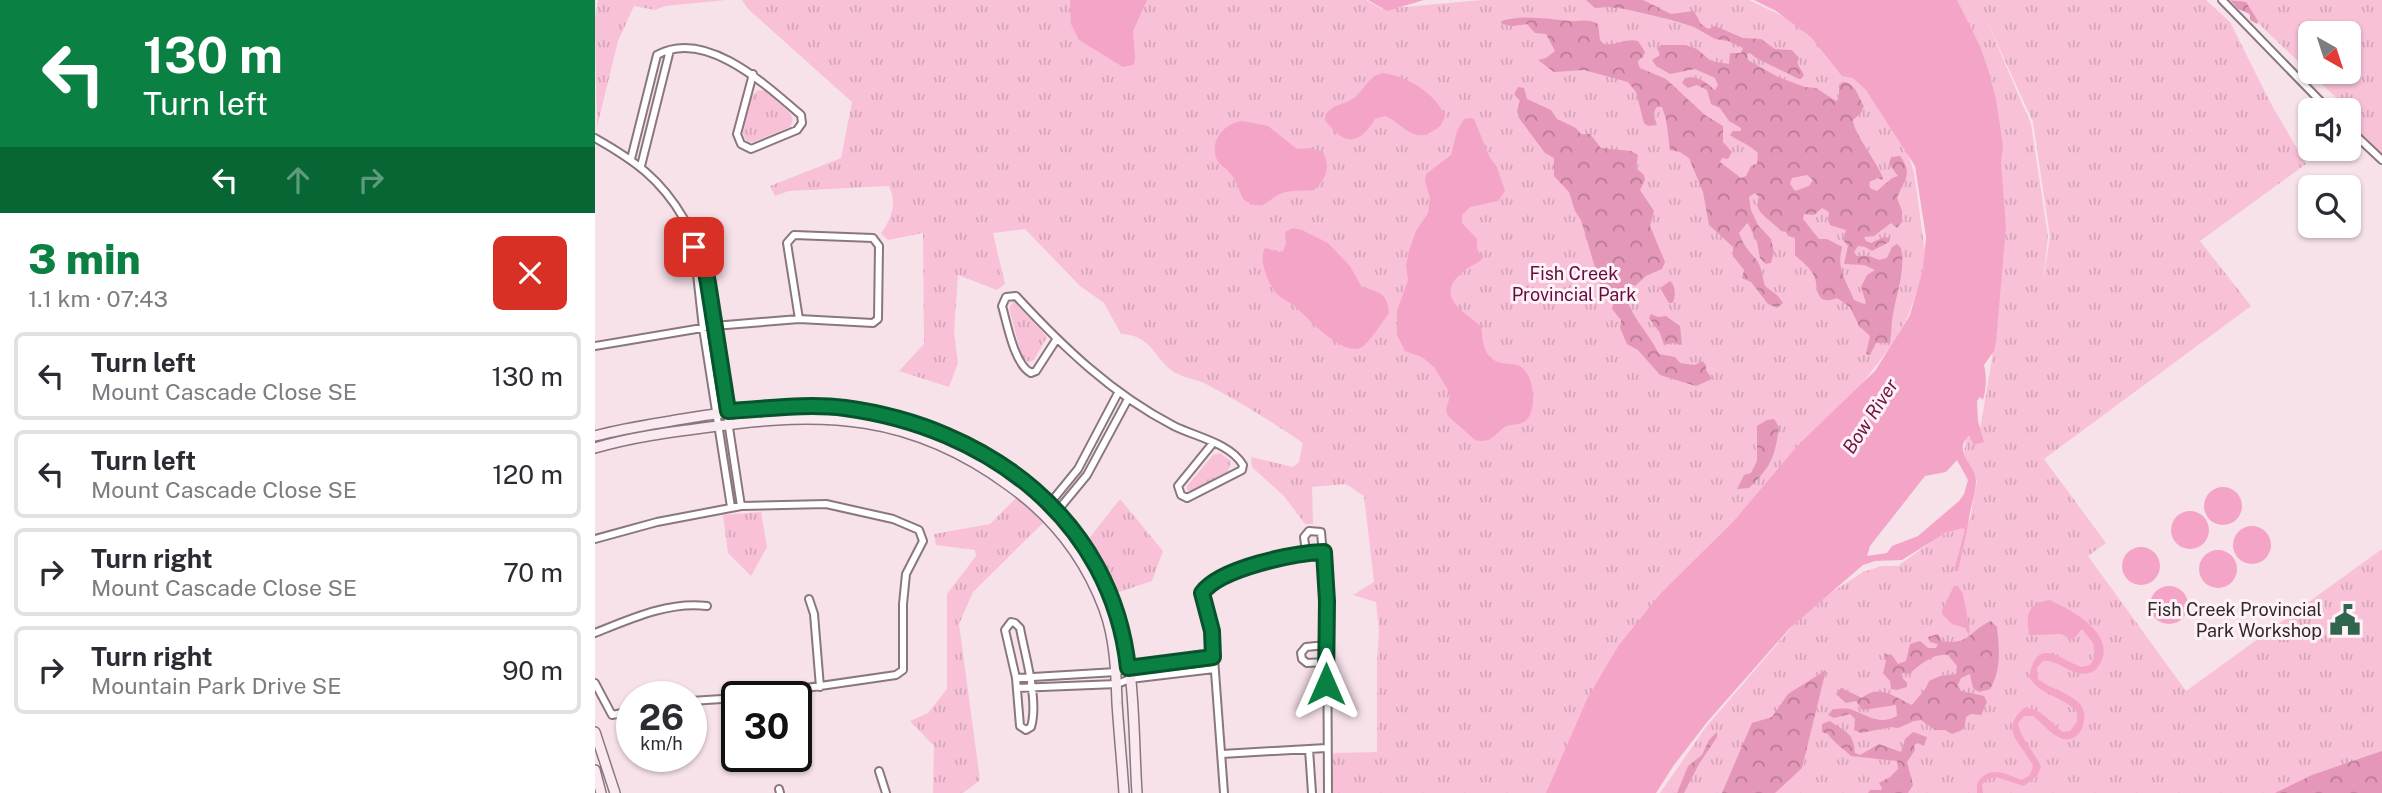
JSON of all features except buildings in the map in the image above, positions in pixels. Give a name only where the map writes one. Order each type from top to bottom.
[{"type":"street","points":[[2222,0],[2317,98]]},
{"type":"street","points":[[641,166],[670,50]]},
{"type":"street","points":[[631,159],[657,55],[670,50],[699,50],[729,61],[753,74],[801,115],[802,123],[797,130],[751,149],[741,144],[737,134],[753,74]]},
{"type":"street","points":[[595,138],[641,166],[665,190],[685,221],[694,247],[703,328],[731,507]]},
{"type":"street","points":[[2361,141],[2382,160]]},
{"type":"street","points":[[595,346],[713,326],[799,319],[873,323],[878,318],[879,246],[873,238],[794,236],[787,243],[799,319]]},
{"type":"street","points":[[694,247],[703,258],[741,506]]},
{"type":"street","points":[[1056,340],[1036,371],[1031,373],[1025,370],[1019,360],[1002,306],[1006,297],[1016,296],[1056,340],[1118,393],[1174,426],[1213,443],[1238,456],[1244,465],[1242,470],[1187,498],[1181,495],[1178,486],[1213,443]]},
{"type":"street","points":[[1046,517],[1051,504],[1090,449],[1118,393]]},
{"type":"street","points":[[1046,517],[1058,512],[1087,475],[1128,399]]},
{"type":"street","points":[[595,436],[728,411],[842,408],[921,425],[971,446],[1029,485],[1051,504],[1084,544],[1109,588],[1121,624],[1130,679],[1137,793]]},
{"type":"street","points":[[595,448],[620,441],[729,424],[801,418],[841,419],[876,424],[919,435],[995,475],[1046,517],[1075,551],[1097,592],[1110,627],[1116,672],[1124,793]]},
{"type":"street","points":[[1090,449],[1100,453]]},
{"type":"street","points":[[595,539],[657,522],[741,506],[826,504],[893,519],[919,530],[923,541],[906,574],[903,670],[895,675],[812,688]]},
{"type":"street","points":[[1306,552],[1304,537],[1309,531],[1321,532],[1327,601],[1328,793]]},
{"type":"street","points":[[1224,793],[1212,631],[1202,593],[1208,586],[1247,566],[1306,552],[1324,552]]},
{"type":"street","points":[[809,599],[814,614],[820,687]]},
{"type":"street","points":[[595,633],[635,617],[687,604],[707,606]]},
{"type":"street","points":[[1011,622],[1020,628],[1029,676],[1033,722],[1026,730],[1020,726],[1018,719],[1016,678],[1005,630],[1011,622]]},
{"type":"street","points":[[1326,645],[1306,647],[1301,653],[1302,659],[1307,663],[1326,662]]},
{"type":"street","points":[[1016,678],[1116,672],[1128,668],[1213,657]]},
{"type":"street","points":[[1017,688],[1117,684],[1130,679],[1214,669]]},
{"type":"street","points":[[595,683],[612,715],[616,714]]},
{"type":"street","points":[[595,733],[615,793]]},
{"type":"street","points":[[1222,754],[1326,748]]},
{"type":"street","points":[[1309,749],[1312,793]]},
{"type":"street","points":[[595,771],[601,793]]},
{"type":"street","points":[[879,771],[885,793]]},
{"type":"green space","points":[[598,0],[726,0],[665,6],[655,10],[634,6],[618,41],[597,127],[595,19]]},
{"type":"green space","name":"Fish Creek Provincial Park","points":[[742,0],[1366,0],[1382,9],[1482,0],[1749,0],[1793,21],[1848,63],[1904,143],[1914,172],[1926,259],[1908,316],[1893,343],[1555,793],[1332,793],[1334,753],[1377,752],[1379,631],[1376,602],[1353,595],[1374,582],[1364,496],[1346,484],[1312,487],[1313,524],[1305,524],[1284,496],[1252,467],[1251,457],[1293,467],[1299,462],[1303,443],[1219,391],[1175,372],[1139,338],[1121,334],[1104,303],[1080,286],[1025,229],[993,233],[1005,284],[997,290],[958,275],[954,332],[958,363],[949,387],[899,371],[924,344],[923,233],[888,240],[881,233],[892,210],[893,198],[889,186],[789,191],[775,196],[770,186],[841,158],[852,102],[748,9]]},
{"type":"green space","points":[[1586,0],[1643,0],[1671,14],[1694,11],[1701,24],[1708,29],[1715,26],[1743,38],[1761,39],[1775,49],[1792,50],[1799,58],[1797,63],[1804,75],[1801,79],[1750,53],[1747,54],[1748,60],[1778,77],[1816,88],[1836,101],[1839,99],[1839,85],[1843,82],[1854,88],[1864,106],[1853,120],[1854,125],[1883,178],[1869,182],[1870,188],[1877,191],[1898,176],[1889,164],[1891,157],[1900,156],[1907,173],[1897,198],[1902,211],[1902,222],[1897,228],[1891,223],[1874,236],[1864,237],[1871,243],[1884,237],[1890,238],[1889,242],[1872,251],[1858,246],[1854,252],[1857,256],[1869,256],[1879,260],[1887,258],[1892,247],[1897,244],[1901,248],[1901,275],[1889,343],[1876,343],[1870,355],[1866,354],[1870,336],[1859,326],[1850,307],[1837,298],[1827,300],[1820,297],[1812,273],[1795,255],[1795,238],[1781,231],[1761,212],[1757,205],[1760,198],[1755,193],[1749,197],[1751,210],[1758,225],[1771,239],[1774,252],[1771,263],[1766,264],[1760,258],[1757,242],[1747,223],[1739,233],[1759,264],[1765,286],[1783,303],[1777,308],[1768,304],[1751,282],[1742,278],[1744,270],[1733,256],[1733,247],[1709,225],[1703,192],[1689,158],[1670,150],[1662,107],[1657,107],[1653,113],[1657,125],[1648,126],[1644,123],[1636,92],[1628,82],[1584,70],[1554,72],[1538,60],[1555,51],[1546,34],[1535,33],[1527,24],[1512,26],[1502,24],[1501,21],[1527,17],[1591,21],[1598,24],[1600,40],[1604,44],[1638,41],[1645,52],[1637,61],[1640,68],[1666,79],[1705,115],[1723,126],[1723,142],[1732,152],[1728,159],[1722,158],[1720,162],[1741,178],[1746,176],[1751,166],[1757,164],[1758,153],[1730,135],[1733,131],[1741,131],[1741,128],[1729,121],[1720,108],[1711,104],[1707,90],[1697,85],[1688,88],[1682,83],[1685,78],[1694,78],[1715,90],[1718,85],[1715,78],[1695,69],[1670,74],[1656,66],[1652,60],[1660,55],[1657,48],[1661,45],[1686,45],[1697,49],[1711,61],[1729,64],[1730,53],[1741,53],[1743,48],[1672,20],[1625,9],[1595,8]],"holes":[[[1807,175],[1813,180],[1809,186],[1795,191],[1790,184],[1792,178]],[[1822,208],[1829,212],[1830,225],[1846,230],[1843,240],[1848,246],[1844,264],[1864,265],[1875,270],[1867,275],[1861,287],[1866,303],[1864,304],[1854,300],[1843,274],[1840,262],[1842,247],[1827,239],[1819,239],[1803,219],[1804,214],[1814,215]]]},
{"type":"green space","points":[[1907,0],[2206,0],[2230,22],[2270,102],[2298,150],[2298,161],[2304,161],[2306,164],[2200,241],[2251,306],[2044,459],[2106,543],[2088,556],[2186,691],[2382,549],[2382,793],[1660,793],[1706,727],[1796,622],[1832,592],[1863,572],[1881,566],[1898,566],[1939,536],[1963,526],[1970,519],[1977,481],[1964,453],[1966,438],[1979,435],[1992,359],[1995,301]],"holes":[[[1986,19],[2033,122],[2050,237],[2043,282],[2048,237],[2031,124]]]},
{"type":"green space","points":[[2230,0],[2246,2],[2258,21],[2257,24],[2250,20],[2250,14],[2238,9]]},
{"type":"green space","points":[[2234,0],[2382,0],[2382,154],[2361,134],[2361,98],[2336,98],[2322,84],[2361,84],[2361,21],[2298,21],[2298,61]]},
{"type":"green space","points":[[1518,87],[1524,88],[1527,99],[1551,110],[1557,119],[1576,128],[1581,134],[1590,134],[1601,148],[1631,151],[1638,155],[1636,168],[1644,175],[1645,180],[1640,190],[1654,211],[1650,226],[1665,262],[1662,269],[1646,276],[1635,286],[1629,283],[1624,285],[1626,296],[1633,313],[1659,354],[1675,357],[1680,363],[1695,365],[1702,361],[1712,379],[1696,386],[1660,375],[1638,350],[1627,344],[1620,328],[1621,320],[1612,309],[1615,297],[1602,291],[1581,220],[1569,192],[1554,176],[1554,158],[1545,153],[1519,118],[1517,111],[1520,101],[1514,94]]},
{"type":"green space","points":[[758,90],[766,91],[789,112],[792,121],[790,127],[751,142],[746,140],[743,132],[752,96]]},
{"type":"green space","points":[[1670,281],[1675,292],[1672,303],[1669,303],[1660,288]]},
{"type":"green space","points":[[1013,302],[1047,337],[1034,360],[1029,362],[1022,358],[1009,308]]},
{"type":"green space","points":[[1651,314],[1666,316],[1680,326],[1682,345],[1664,345],[1660,333],[1649,318]]},
{"type":"green space","points":[[1774,419],[1779,427],[1771,461],[1749,488],[1737,489],[1744,475],[1751,473],[1757,461],[1757,426]]},
{"type":"green space","points":[[1220,453],[1231,461],[1228,472],[1191,491],[1187,490],[1187,486],[1213,455]]},
{"type":"green space","points":[[1017,497],[1044,522],[973,592],[959,624],[980,780],[963,793],[933,793],[934,746],[910,721],[928,713],[947,689],[947,594],[976,556],[975,550],[936,545],[934,534],[990,524]]},
{"type":"green space","points":[[1120,499],[1163,551],[1152,581],[1116,593],[1106,569],[1087,541]]},
{"type":"green space","points":[[761,512],[767,547],[751,576],[728,553],[723,515]]},
{"type":"green space","points":[[1991,621],[1997,627],[1999,659],[1996,674],[1990,689],[1979,692],[1973,688],[1970,674],[1961,678],[1958,685],[1961,691],[1984,696],[1987,702],[1981,715],[1971,714],[1966,717],[1962,730],[1952,734],[1945,730],[1935,730],[1921,720],[1898,728],[1861,733],[1854,730],[1855,719],[1850,714],[1834,718],[1828,715],[1833,709],[1850,709],[1879,720],[1897,716],[1896,705],[1862,710],[1856,701],[1846,703],[1836,694],[1841,688],[1862,698],[1881,692],[1912,705],[1929,681],[1956,674],[1957,666],[1948,655],[1932,658],[1909,674],[1902,673],[1900,675],[1907,687],[1897,690],[1891,689],[1890,681],[1883,673],[1886,661],[1884,654],[1892,655],[1898,664],[1906,661],[1910,644],[1920,641],[1928,648],[1936,648],[1938,644],[1930,642],[1928,637],[1938,634],[1942,641],[1958,641]]},
{"type":"green space","points":[[1826,670],[1802,768],[1775,793],[1722,793],[1752,723],[1772,717],[1788,694]]},
{"type":"green space","points":[[1830,721],[1848,733],[1853,740],[1855,753],[1860,755],[1879,744],[1901,752],[1905,739],[1913,732],[1927,737],[1924,746],[1918,743],[1914,745],[1915,750],[1907,762],[1913,785],[1908,793],[1868,793],[1870,790],[1881,790],[1879,783],[1898,769],[1897,761],[1851,756],[1828,734],[1822,732],[1822,724]]},
{"type":"green space","points":[[1717,732],[1717,737],[1684,793],[1677,793],[1688,766],[1702,755],[1709,740]]},
{"type":"green space","points":[[2382,751],[2382,793],[2275,793],[2312,775]]},
{"type":"water","points":[[1070,0],[1147,0],[1133,31],[1135,58],[1132,65],[1123,67],[1079,40],[1071,24]]},
{"type":"water","points":[[1368,0],[1424,0],[1387,11]]},
{"type":"water","name":"Bow River","points":[[1754,0],[1957,0],[1980,46],[1988,69],[1996,99],[2003,146],[2001,162],[2006,227],[1996,342],[1994,351],[1984,365],[1986,383],[1983,400],[1980,397],[1977,401],[1978,421],[1984,442],[1974,445],[1969,436],[1963,447],[1976,480],[1958,571],[1954,571],[1965,530],[1963,528],[1945,533],[1902,560],[1875,561],[1863,565],[1790,628],[1708,721],[1656,793],[1546,793],[1588,697],[1619,645],[1661,593],[1733,522],[1798,445],[1875,371],[1910,315],[1923,269],[1926,237],[1915,166],[1866,90],[1853,78],[1842,76],[1811,37],[1776,11]],"holes":[[[1957,460],[1968,480],[1959,501],[1918,536],[1892,546],[1887,553],[1867,556],[1870,546],[1925,476],[1946,472]]]},
{"type":"water","points":[[1383,73],[1411,82],[1434,99],[1445,115],[1440,125],[1431,132],[1418,135],[1385,116],[1375,119],[1357,138],[1345,138],[1332,129],[1325,120],[1326,113],[1354,98],[1373,78]]},
{"type":"water","points":[[1464,119],[1474,119],[1490,158],[1497,167],[1505,191],[1498,201],[1470,207],[1462,215],[1462,223],[1477,239],[1477,249],[1483,258],[1455,280],[1451,294],[1458,307],[1481,326],[1487,354],[1498,362],[1521,367],[1529,378],[1533,394],[1531,411],[1524,422],[1506,426],[1484,441],[1475,440],[1448,416],[1446,410],[1450,396],[1434,367],[1422,357],[1405,351],[1397,335],[1397,311],[1408,280],[1406,265],[1409,251],[1416,231],[1428,213],[1430,198],[1425,181],[1426,174],[1451,155],[1457,131]]},
{"type":"water","points":[[1243,121],[1268,126],[1297,149],[1311,148],[1323,152],[1327,168],[1318,186],[1314,190],[1285,192],[1262,205],[1244,200],[1233,177],[1218,161],[1215,150],[1217,138],[1225,128]]},
{"type":"water","points":[[1293,228],[1328,243],[1350,266],[1361,286],[1380,294],[1386,300],[1389,313],[1362,347],[1354,349],[1335,342],[1273,289],[1265,271],[1263,253],[1265,248],[1283,251],[1286,244],[1285,232]]},
{"type":"water","points":[[2223,487],[2236,493],[2242,506],[2236,519],[2223,525],[2210,519],[2204,506],[2210,493]]},
{"type":"water","points":[[2190,511],[2203,517],[2209,530],[2203,543],[2190,549],[2177,543],[2171,530],[2177,517]]},
{"type":"water","points":[[2252,526],[2265,532],[2271,545],[2265,558],[2252,564],[2239,558],[2233,545],[2239,532]]},
{"type":"water","points":[[2141,547],[2154,553],[2160,566],[2154,579],[2141,585],[2128,579],[2122,566],[2128,553]]},
{"type":"water","points":[[2218,550],[2231,556],[2237,569],[2231,582],[2218,588],[2205,582],[2199,569],[2205,556]]},
{"type":"water","points":[[1954,586],[1958,586],[1963,594],[1969,635],[1965,628],[1952,624],[1942,614]]},
{"type":"water","points":[[2169,586],[2182,592],[2188,605],[2182,618],[2169,624],[2156,618],[2150,605],[2156,592]]},
{"type":"water","points":[[2050,600],[2079,616],[2097,632],[2102,641],[2104,651],[2101,662],[2091,672],[2077,673],[2049,661],[2043,661],[2037,668],[2038,679],[2080,704],[2084,715],[2082,728],[2075,737],[2063,739],[2033,716],[2024,716],[2018,723],[2041,767],[2037,776],[2024,786],[1996,777],[1986,780],[1982,785],[1983,793],[1977,793],[1977,783],[1992,772],[2004,773],[2022,780],[2030,775],[2033,766],[2013,730],[2016,716],[2024,708],[2041,713],[2063,732],[2070,731],[2077,722],[2077,712],[2040,688],[2029,677],[2037,657],[2043,653],[2057,655],[2081,667],[2090,665],[2095,657],[2093,643],[2082,629],[2073,640],[2061,634],[2029,635],[2028,616],[2032,607]]},
{"type":"place","name":"Fish Creek Provincial Park Workshop","points":[[2345,620]]},
{"type":"route","points":[[694,247],[703,258],[728,411],[842,408],[898,418],[951,436],[1003,466],[1051,504],[1074,530],[1093,558],[1116,606],[1126,643],[1128,668],[1213,657],[1212,631],[1202,593],[1208,586],[1247,566],[1306,552],[1324,552],[1327,601],[1326,684]]}]
